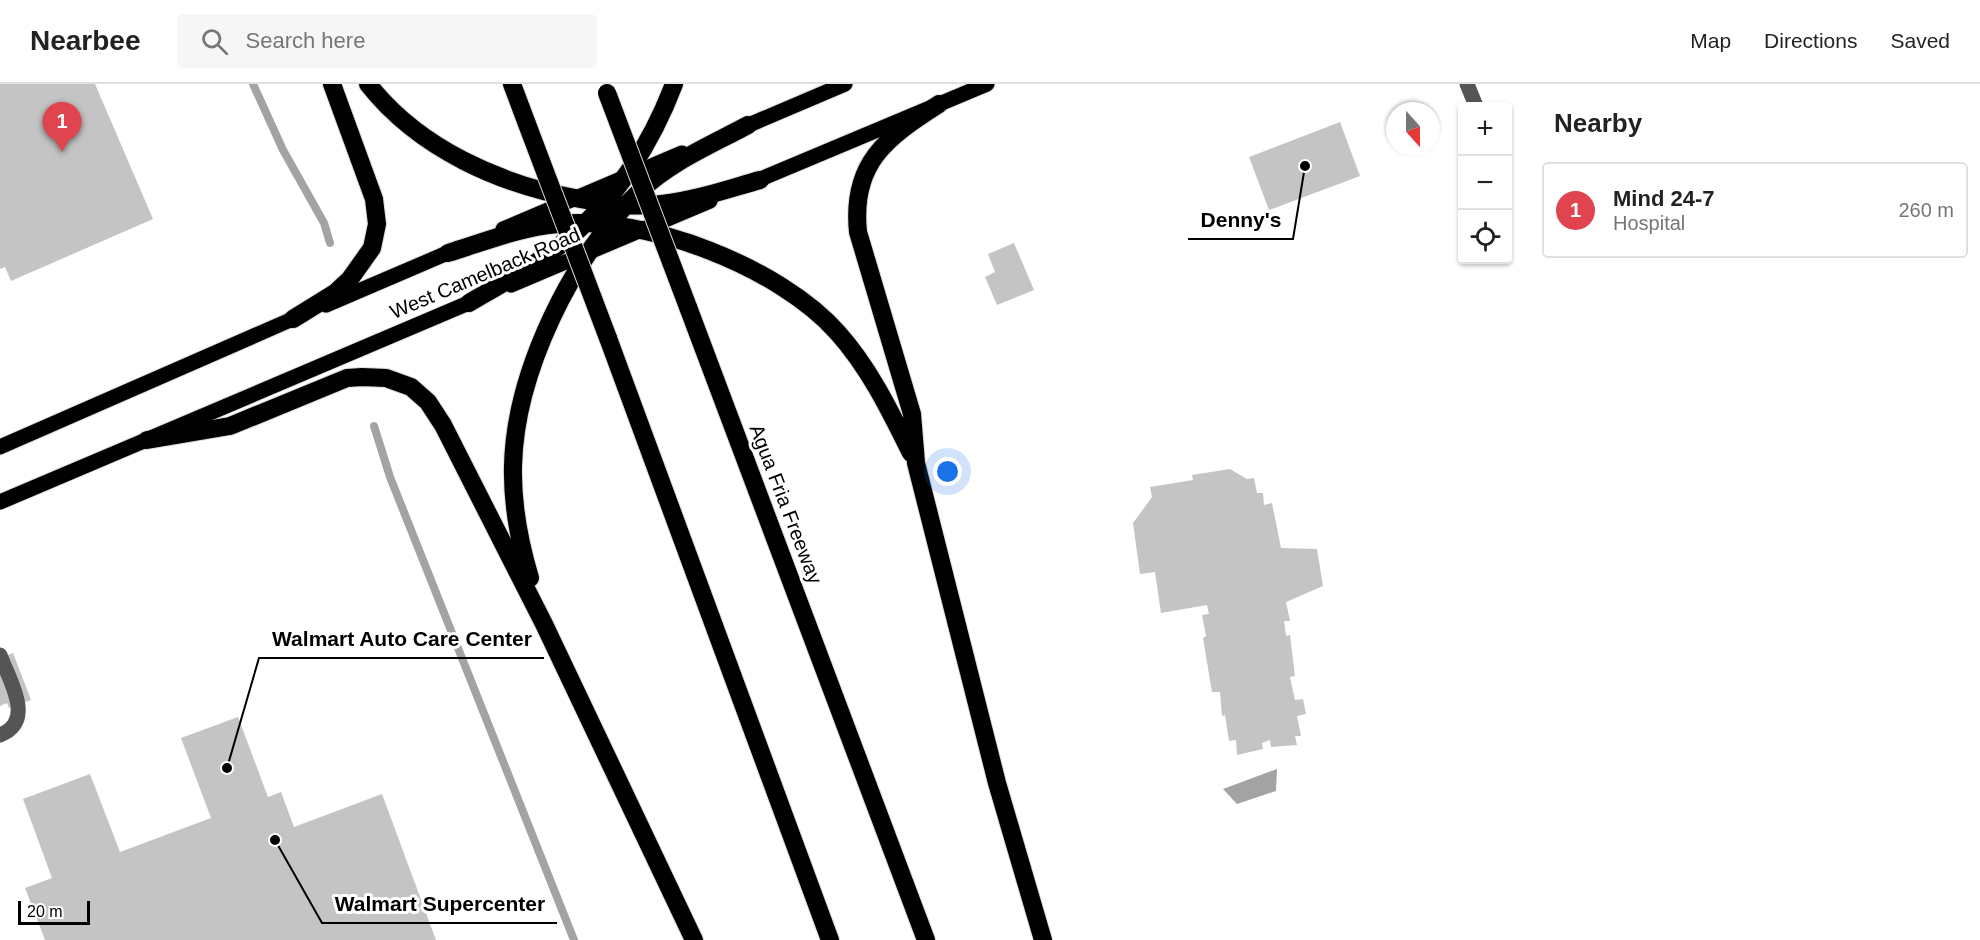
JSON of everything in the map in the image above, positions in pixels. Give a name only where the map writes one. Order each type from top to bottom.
[{"type":"highway","points":[[293,319],[335,293],[350,279],[372,248],[377,224],[374,199],[332,84]]},
{"type":"highway","points":[[368,84],[378,97],[424,137],[470,164],[525,187],[603,203],[662,205],[697,198],[760,180]]},
{"type":"highway","points":[[512,84],[830,940]]},
{"type":"highway","points":[[469,303],[533,264],[568,239],[586,222],[626,177],[653,132],[674,84]]},
{"type":"highway","name":"Agua Fria Freeway","points":[[605,88],[926,940]]},
{"type":"highway","points":[[939,104],[906,125],[887,141],[875,156],[862,178],[856,205],[858,232],[912,414],[916,463],[997,783],[1042,940]]},
{"type":"highway","points":[[544,624],[520,547],[513,501],[513,465],[515,436],[523,398],[545,334],[588,252],[626,205],[669,168],[748,125]]},
{"type":"highway","points":[[448,253],[539,227],[586,222],[640,230],[671,238],[750,268],[810,306],[838,332],[865,366],[884,398],[916,463]]},
{"type":"highway","points":[[147,440],[230,426],[347,378],[386,378],[411,387],[428,402],[443,425],[544,624],[694,940]]},
{"type":"main road","name":"West Camelback Road","points":[[0,447],[574,198],[845,84]]},
{"type":"main road","name":"West Camelback Road","points":[[0,502],[987,84]]},
{"type":"lane","points":[[1467,84],[1474,102]]},
{"type":"lane","points":[[0,655],[19,705],[19,717],[15,726],[0,735]]},
{"type":"shaded area","points":[[1277,769],[1276,791],[1237,804],[1223,789]]},
{"type":"building","points":[[0,84],[95,84],[153,219],[11,281],[5,267],[0,269]]},
{"type":"building","points":[[1340,122],[1360,176],[1269,210],[1249,157]]},
{"type":"building","points":[[1014,243],[1034,290],[997,305],[985,277],[995,272],[988,254]]},
{"type":"building","points":[[1230,469],[1247,479],[1254,478],[1257,493],[1263,493],[1264,505],[1272,503],[1281,548],[1317,549],[1323,586],[1286,602],[1290,621],[1284,621],[1286,636],[1290,635],[1295,676],[1290,677],[1295,700],[1303,699],[1306,714],[1297,716],[1301,736],[1295,736],[1297,745],[1271,747],[1270,740],[1262,743],[1263,749],[1237,755],[1236,740],[1229,741],[1225,715],[1222,716],[1220,692],[1212,692],[1203,638],[1206,636],[1202,615],[1209,614],[1207,605],[1161,613],[1155,572],[1140,574],[1133,523],[1152,497],[1150,487],[1193,480],[1192,475]]},
{"type":"building","points":[[13,653],[31,700],[9,708],[7,703],[0,706],[0,658]]},
{"type":"building","points":[[238,717],[268,797],[281,792],[294,827],[382,794],[436,940],[45,940],[25,888],[52,878],[23,799],[90,774],[120,852],[211,818],[181,738]]},
{"type":"waterway","points":[[253,84],[283,150],[324,223],[330,243]]},
{"type":"waterway","points":[[374,426],[390,477],[574,940]]},
{"type":"place","name":"Mind 24-7","points":[[62,152]]},
{"type":"place","name":"Denny's","points":[[1305,166]]},
{"type":"place","name":"Walmart Auto Care Center","points":[[227,768]]},
{"type":"place","name":"Walmart Supercenter","points":[[275,840]]}]
